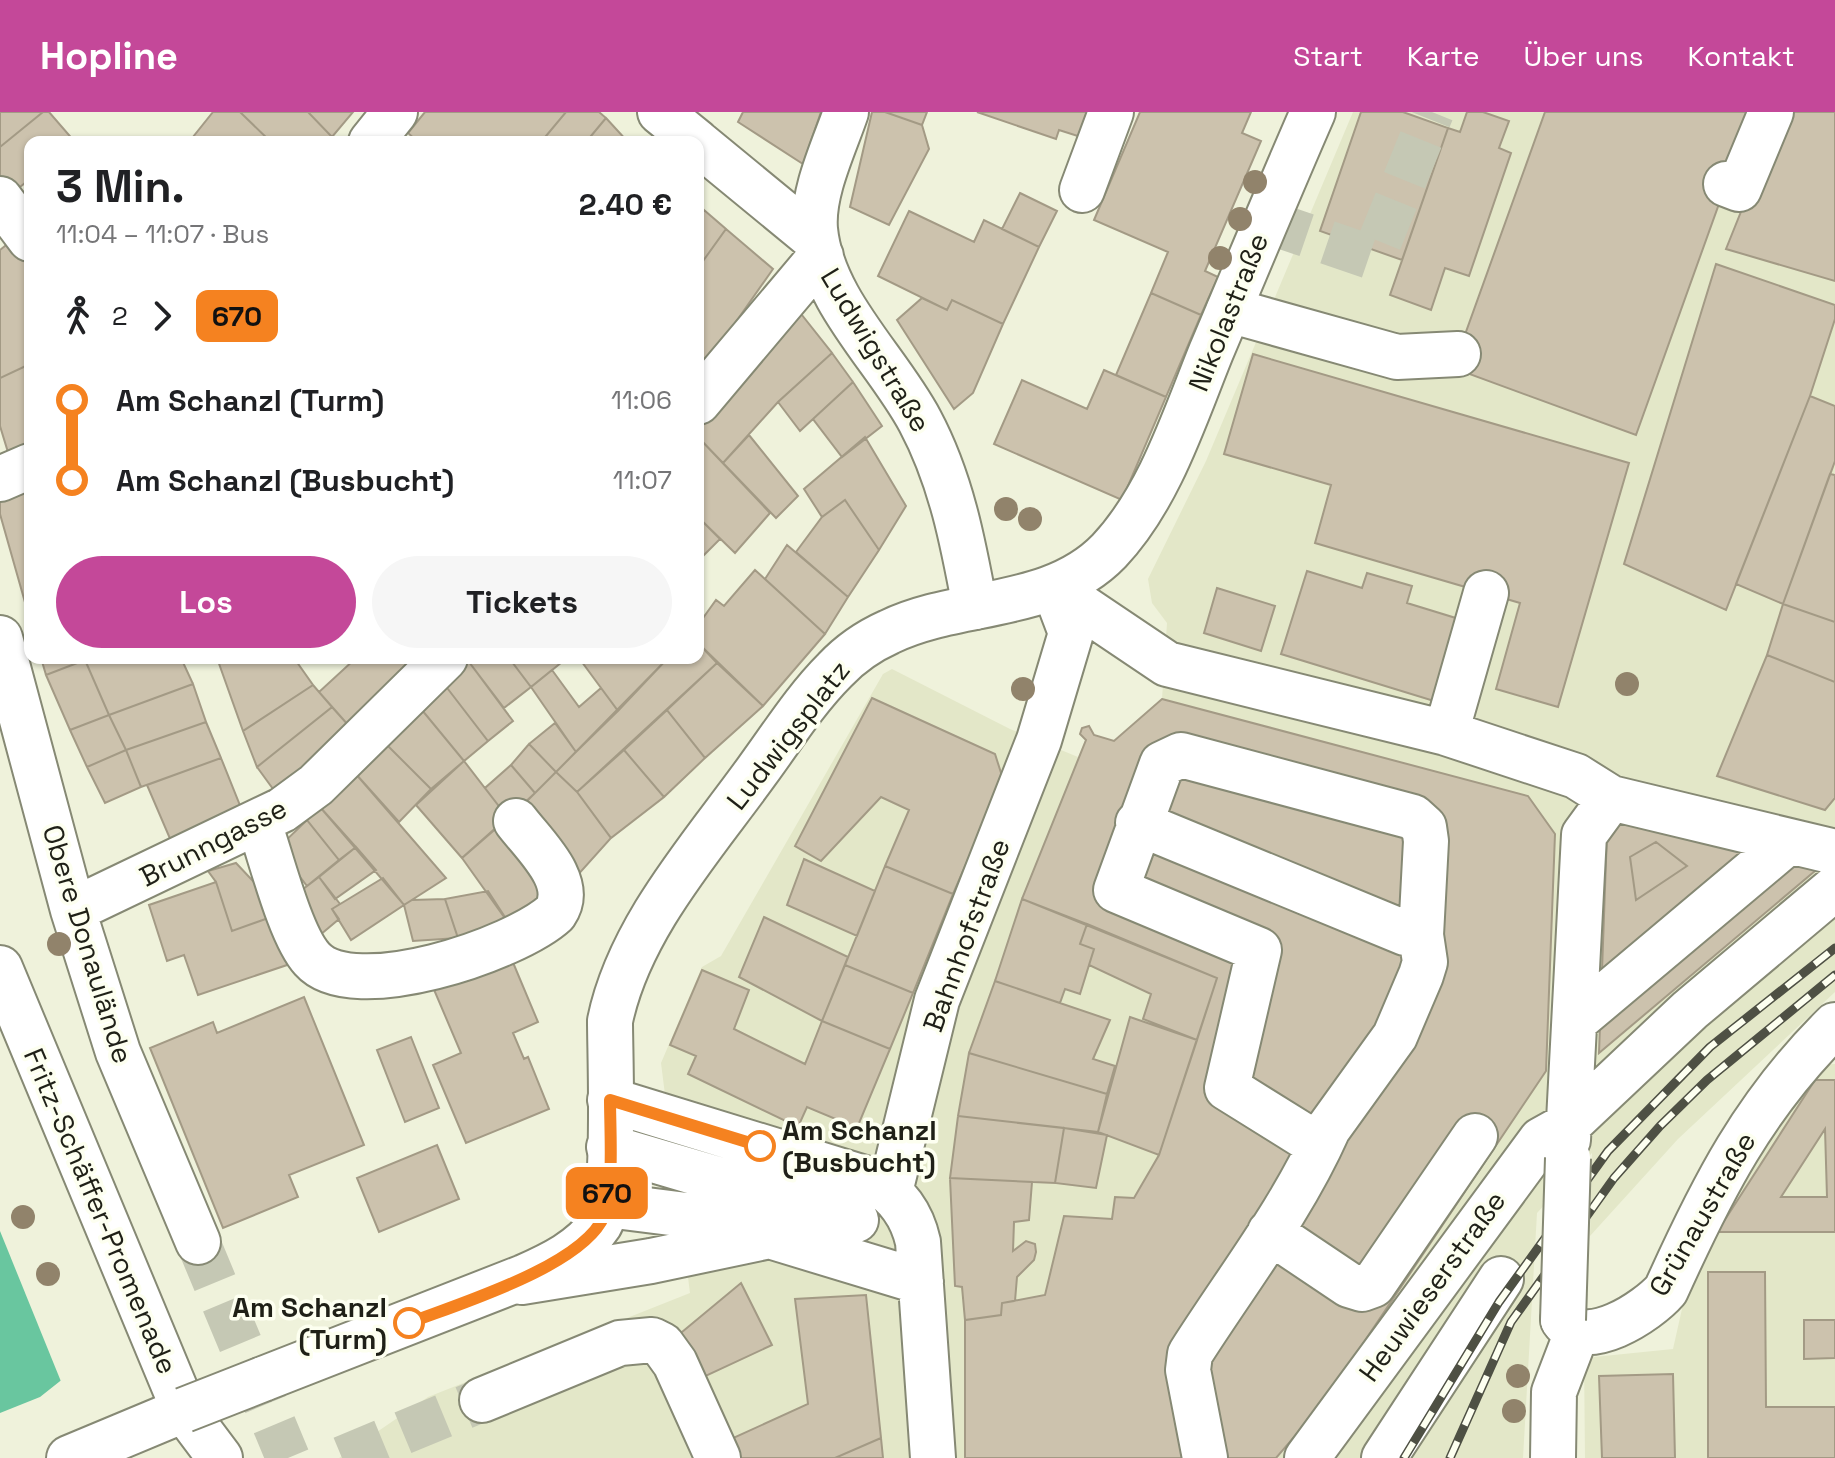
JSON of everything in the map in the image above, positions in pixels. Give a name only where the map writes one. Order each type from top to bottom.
[{"type":"street","points":[[376,136],[395,112]]},
{"type":"street","name":"Ludwigstraße","points":[[660,112],[690,136]]},
{"type":"street","points":[[704,394],[818,248],[817,202],[846,112]]},
{"type":"street","points":[[1082,190],[1111,112]]},
{"type":"street","name":"Nikolastraße","points":[[1139,511],[1180,430],[1313,112]]},
{"type":"street","points":[[1726,184],[1739,189],[1771,112]]},
{"type":"street","name":"Ludwigstraße","points":[[704,147],[818,248],[844,305],[919,418],[940,462],[962,537],[975,607]]},
{"type":"street","points":[[0,199],[24,231]]},
{"type":"street","points":[[1229,310],[1397,357],[1458,354]]},
{"type":"street","points":[[0,479],[24,469]]},
{"type":"street","name":"Ludwigsplatz","points":[[607,1205],[610,1021],[615,999],[640,943],[665,901],[827,678],[857,650],[892,630],[1054,588],[1106,554],[1139,511]]},
{"type":"street","points":[[1054,588],[1167,664],[1446,733],[1594,787],[1776,839],[1835,852]]},
{"type":"street","name":"Bahnhofstraße","points":[[890,1192],[937,1000],[1039,740],[1071,633],[1054,588]]},
{"type":"street","points":[[1446,733],[1486,593]]},
{"type":"street","name":"Obere Donaulände","points":[[0,638],[73,910],[118,1052],[198,1242]]},
{"type":"street","name":"Brunngasse","points":[[73,910],[259,823],[316,785],[439,664]]},
{"type":"street","points":[[1205,1458],[1188,1361],[1295,1196],[1348,1099],[1362,1086],[1395,1036],[1423,948],[1426,841],[1424,827],[1413,817],[1181,755],[1162,764],[1116,890],[1259,950],[1227,1088],[1320,1146]]},
{"type":"street","points":[[1553,1458],[1554,1392],[1570,1326],[1569,1123],[1586,997],[1584,835],[1594,787]]},
{"type":"street","points":[[259,823],[306,952],[325,970],[356,977],[407,971],[499,947],[555,913],[562,893],[558,878],[516,821]]},
{"type":"street","points":[[1138,823],[1405,933],[1423,948]]},
{"type":"street","points":[[1586,997],[1776,839]]},
{"type":"street","points":[[1586,997],[1776,839]]},
{"type":"street","points":[[1569,1123],[1835,860]]},
{"type":"street","points":[[1569,1123],[1690,1010],[1835,888]]},
{"type":"street","name":"Fritz-Schäffer-Promenade","points":[[0,968],[184,1410]]},
{"type":"street","name":"Grünaustraße","points":[[1570,1326],[1587,1333],[1623,1322],[1660,1296],[1709,1194],[1759,1116],[1801,1059],[1835,1025]]},
{"type":"street","points":[[610,1100],[874,1181],[890,1192],[910,1217],[916,1233],[933,1458]]},
{"type":"street","name":"Heuwieserstraße","points":[[1307,1458],[1525,1159],[1541,1140],[1569,1123]]},
{"type":"street","points":[[1270,1232],[1349,1285],[1362,1289],[1373,1285],[1475,1136]]},
{"type":"street","points":[[609,1147],[856,1220]]},
{"type":"street","points":[[69,1458],[184,1410],[502,1287],[578,1247],[600,1224],[607,1205],[688,1213],[921,1282]]},
{"type":"street","points":[[502,1287],[770,1236]]},
{"type":"street","points":[[1384,1458],[1501,1279]]},
{"type":"street","points":[[482,1400],[620,1343],[652,1340],[662,1345],[675,1363],[718,1458]]},
{"type":"street","points":[[184,1410],[193,1458]]},
{"type":"street","points":[[184,1410],[220,1458]]},
{"type":"shaded area","points":[[1353,112],[1835,112],[1835,992],[1678,1139],[1590,1236],[1592,1153],[1537,1213],[1523,1458],[339,1458],[428,1397],[690,1293],[661,1063],[702,967],[721,956],[883,674],[892,669],[1010,729],[1078,757],[1088,733],[1114,741],[1162,699],[1167,623],[1152,603],[1148,579],[1206,461]]},
{"type":"shaded area","points":[[1835,1064],[1835,1458],[1585,1458],[1584,1358],[1673,1349],[1699,1233],[1807,1065]]},
{"type":"shaded area","points":[[0,1231],[92,1458],[0,1458]]},
{"type":"pier","points":[[64,1378],[96,1458],[0,1458],[0,1413],[40,1397]]},
{"type":"building","points":[[0,112],[43,112],[0,147]]},
{"type":"building","points":[[43,112],[49,112],[70,136],[24,136],[24,184],[11,194],[0,181],[0,147]]},
{"type":"building","points":[[213,112],[240,112],[265,136],[194,136]]},
{"type":"building","points":[[240,112],[308,112],[331,136],[265,136]]},
{"type":"building","points":[[308,112],[353,112],[331,136]]},
{"type":"building","points":[[425,112],[566,112],[546,136],[411,136],[408,133]]},
{"type":"building","points":[[566,112],[599,112],[606,118],[591,136],[546,136]]},
{"type":"building","points":[[743,112],[821,112],[803,164],[738,122]]},
{"type":"building","points":[[872,112],[885,112],[922,125],[929,149],[889,225],[850,207]]},
{"type":"building","points":[[885,112],[927,112],[922,125]]},
{"type":"building","points":[[977,112],[1094,112],[1084,138],[1059,130],[1056,139]]},
{"type":"building","points":[[1140,112],[1251,112],[1242,133],[1261,141],[1205,271],[1218,277],[1201,315],[1151,293],[1168,252],[1094,220]]},
{"type":"building","points":[[1361,112],[1403,112],[1448,128],[1402,260],[1320,231]]},
{"type":"building","points":[[1467,112],[1483,112],[1509,121],[1499,148],[1511,153],[1469,276],[1445,268],[1431,310],[1390,295],[1448,128],[1460,132]]},
{"type":"building","points":[[1545,112],[1752,112],[1636,435],[1453,368]]},
{"type":"building","points":[[1781,112],[1835,112],[1835,281],[1726,249]]},
{"type":"building","points":[[606,118],[622,136],[591,136]]},
{"type":"building","points":[[1020,193],[1057,211],[1039,247],[1002,229]]},
{"type":"building","points":[[704,210],[726,229],[704,260]]},
{"type":"building","points":[[909,211],[974,242],[984,220],[1039,247],[1003,324],[952,300],[947,310],[878,276]]},
{"type":"building","points":[[726,229],[773,269],[704,367],[704,260]]},
{"type":"building","points":[[15,238],[24,250],[24,367],[0,378],[0,250]]},
{"type":"building","points":[[1716,264],[1835,305],[1835,319],[1810,396],[1726,610],[1624,564]]},
{"type":"building","points":[[1151,293],[1201,315],[1166,397],[1116,375]]},
{"type":"building","points":[[922,298],[947,310],[952,300],[1003,324],[973,393],[954,409],[897,320]]},
{"type":"building","points":[[794,305],[832,353],[778,402],[723,463],[704,443],[704,414]]},
{"type":"building","points":[[832,353],[853,382],[800,431],[778,402]]},
{"type":"building","points":[[1253,354],[1629,463],[1558,707],[1496,689],[1520,603],[1315,543],[1331,485],[1224,454]]},
{"type":"building","points":[[24,367],[24,456],[11,462],[0,426],[0,378]]},
{"type":"building","points":[[1104,370],[1166,397],[1122,500],[994,444],[1022,380],[1087,409]]},
{"type":"building","points":[[853,382],[882,426],[842,457],[813,419]]},
{"type":"building","points":[[1810,396],[1835,406],[1835,461],[1783,604],[1736,584]]},
{"type":"building","points":[[749,435],[798,496],[776,518],[723,463]]},
{"type":"building","points":[[865,437],[906,506],[879,550],[845,500],[822,517],[804,489]]},
{"type":"building","points":[[704,443],[770,513],[735,553],[704,523]]},
{"type":"building","points":[[1830,474],[1835,475],[1835,622],[1783,604]]},
{"type":"building","points":[[24,487],[24,599],[0,514],[0,492]]},
{"type":"building","points":[[845,500],[879,550],[848,597],[796,552],[822,517]]},
{"type":"building","points":[[704,523],[720,539],[704,555]]},
{"type":"building","points":[[787,545],[848,597],[825,634],[765,579]]},
{"type":"building","points":[[755,570],[825,634],[763,706],[704,649],[704,617],[716,600],[724,606]]},
{"type":"building","points":[[1307,571],[1362,588],[1367,573],[1412,586],[1407,603],[1459,619],[1434,701],[1281,654]]},
{"type":"building","points":[[1217,588],[1275,606],[1261,651],[1204,633]]},
{"type":"building","points":[[1783,604],[1835,622],[1835,682],[1767,655]]},
{"type":"building","points":[[704,649],[717,663],[577,792],[556,772],[662,664],[704,664]]},
{"type":"building","points":[[1767,655],[1835,682],[1835,798],[1825,810],[1717,776]]},
{"type":"building","points":[[717,663],[763,706],[705,758],[667,710]]},
{"type":"building","points":[[43,664],[75,664],[46,675]]},
{"type":"building","points":[[75,664],[87,664],[109,715],[70,730],[46,675]]},
{"type":"building","points":[[87,664],[184,664],[193,684],[109,715]]},
{"type":"building","points":[[219,664],[298,664],[313,685],[243,731]]},
{"type":"building","points":[[349,664],[415,664],[349,726],[319,692]]},
{"type":"building","points":[[459,664],[470,664],[513,721],[488,741],[441,680]]},
{"type":"building","points":[[471,664],[514,664],[531,687],[504,708]]},
{"type":"building","points":[[514,664],[560,664],[531,687]]},
{"type":"building","points":[[583,664],[662,664],[618,711]]},
{"type":"building","points":[[552,670],[579,707],[601,688],[618,711],[576,752],[531,687]]},
{"type":"building","points":[[441,680],[488,741],[464,761],[417,704]]},
{"type":"building","points":[[193,684],[206,722],[126,750],[109,715]]},
{"type":"building","points":[[313,685],[332,707],[257,767],[243,731]]},
{"type":"building","points":[[872,698],[995,754],[1003,779],[953,894],[885,866],[909,810],[881,797],[821,861],[795,846]]},
{"type":"building","points":[[1162,699],[1528,796],[1555,834],[1546,1071],[1321,1406],[1276,1458],[965,1458],[965,1320],[1001,1315],[1002,1303],[1045,1295],[1064,1216],[1112,1219],[1115,1197],[1134,1198],[1159,1155],[1217,978],[1022,899],[1086,740],[1080,734],[1082,728],[1089,726],[1094,735],[1114,741]]},
{"type":"building","points":[[417,704],[464,761],[431,789],[381,739]]},
{"type":"building","points":[[332,707],[349,726],[276,793],[257,767]]},
{"type":"building","points":[[667,710],[705,758],[664,797],[624,750]]},
{"type":"building","points":[[109,715],[126,750],[87,767],[70,730]]},
{"type":"building","points":[[206,722],[221,758],[141,787],[126,750]]},
{"type":"building","points":[[555,723],[576,752],[556,772],[529,744]]},
{"type":"building","points":[[381,739],[431,789],[399,822],[355,773]]},
{"type":"building","points":[[529,744],[556,772],[535,793],[511,765]]},
{"type":"building","points":[[126,750],[141,787],[105,803],[87,767]]},
{"type":"building","points":[[624,750],[664,797],[611,838],[577,792]]},
{"type":"building","points":[[221,758],[243,813],[171,841],[147,785]]},
{"type":"building","points":[[464,761],[508,818],[462,858],[416,805]]},
{"type":"building","points":[[511,765],[535,793],[508,818],[485,788]]},
{"type":"building","points":[[556,772],[577,792],[611,838],[576,877],[523,805]]},
{"type":"building","points":[[355,773],[446,878],[404,905],[320,807]]},
{"type":"building","points":[[1608,806],[1828,860],[1599,1053]],"holes":[[[1656,842],[1687,866],[1636,900],[1630,857]],[[1723,867],[1753,876],[1630,946]]]},
{"type":"building","points":[[320,807],[356,847],[339,860],[307,820]]},
{"type":"building","points":[[307,820],[339,860],[307,886],[278,848]]},
{"type":"building","points":[[499,825],[554,898],[512,928],[462,858]]},
{"type":"building","points":[[1656,842],[1687,866],[1636,900],[1630,857]]},
{"type":"building","points":[[356,847],[376,870],[335,899],[319,877]]},
{"type":"building","points":[[804,859],[875,891],[857,936],[787,905]]},
{"type":"building","points":[[236,863],[266,895],[274,916],[232,931],[216,882],[208,871]]},
{"type":"building","points":[[885,866],[953,894],[913,993],[845,965]]},
{"type":"building","points":[[319,877],[340,904],[332,909],[339,919],[320,935],[294,896]]},
{"type":"building","points":[[383,878],[404,905],[351,940],[332,909]]},
{"type":"building","points":[[216,882],[232,931],[274,916],[290,964],[198,995],[184,955],[167,961],[149,905]]},
{"type":"building","points":[[488,891],[512,928],[458,938],[445,899]]},
{"type":"building","points":[[445,899],[458,938],[413,941],[404,905],[412,900]]},
{"type":"building","points":[[1022,899],[1087,924],[1080,944],[1094,949],[1080,994],[1065,989],[1060,1003],[995,981]]},
{"type":"building","points":[[764,917],[848,957],[822,1021],[739,977]]},
{"type":"building","points":[[1087,924],[1217,978],[1197,1040],[1143,1019],[1151,994],[1089,965],[1094,949],[1080,944]]},
{"type":"building","points":[[509,953],[538,1022],[513,1033],[524,1059],[528,1057],[549,1109],[466,1143],[433,1065],[461,1053],[432,985]]},
{"type":"building","points":[[845,965],[913,993],[890,1049],[822,1021]]},
{"type":"building","points":[[702,970],[749,990],[734,1029],[805,1064],[822,1021],[890,1049],[857,1128],[807,1107],[798,1127],[688,1074],[696,1056],[670,1045]]},
{"type":"building","points":[[995,981],[1110,1020],[1093,1059],[1115,1066],[1107,1094],[969,1053]]},
{"type":"building","points":[[304,997],[364,1145],[289,1175],[298,1197],[223,1228],[150,1048],[213,1022],[217,1033]]},
{"type":"building","points":[[1130,1017],[1197,1040],[1159,1155],[1098,1132]]},
{"type":"building","points":[[411,1037],[439,1108],[405,1122],[377,1050]]},
{"type":"building","points":[[969,1053],[1107,1094],[1098,1132],[958,1116]]},
{"type":"building","points":[[1815,1080],[1835,1080],[1835,1232],[1717,1232]],"holes":[[[1825,1129],[1827,1197],[1781,1197]]]},
{"type":"building","points":[[958,1116],[1064,1128],[1055,1183],[950,1178]]},
{"type":"building","points":[[1064,1128],[1107,1135],[1096,1188],[1055,1183]]},
{"type":"building","points":[[437,1145],[459,1199],[379,1232],[357,1178]]},
{"type":"building","points":[[950,1178],[1032,1182],[1029,1220],[1014,1222],[1013,1251],[1026,1241],[1035,1244],[1036,1252],[1034,1260],[1017,1277],[1015,1301],[1002,1303],[1001,1315],[965,1320],[962,1287],[955,1286]]},
{"type":"building","points":[[1708,1272],[1765,1272],[1766,1407],[1835,1407],[1835,1458],[1708,1458]]},
{"type":"building","points":[[741,1283],[772,1345],[697,1380],[676,1337]]},
{"type":"building","points":[[866,1295],[881,1438],[835,1458],[726,1458],[720,1444],[808,1404],[795,1299]]},
{"type":"building","points":[[1804,1320],[1835,1320],[1835,1358],[1804,1359]]},
{"type":"building","points":[[1673,1374],[1675,1458],[1602,1458],[1599,1376]]},
{"type":"building","points":[[881,1438],[883,1458],[835,1458]]},
{"type":"tunnel","points":[[1265,221],[1373,258],[1432,112]]},
{"type":"tunnel","points":[[198,1242],[288,1458]]},
{"type":"tunnel","points":[[342,1458],[482,1400]]},
{"type":"railway","points":[[1404,1458],[1499,1302],[1608,1151],[1710,1047],[1835,948]]},
{"type":"railway","points":[[1450,1458],[1511,1322],[1614,1178],[1660,1126],[1707,1080],[1835,975]]},
{"type":"bus line","name":"670","points":[[409,1323],[541,1270],[578,1247],[592,1234],[600,1224],[607,1205],[610,1100],[760,1146]]},
{"type":"place","name":"Am Schanzl (Busbucht)","points":[[760,1146]]},
{"type":"place","name":"Am Schanzl (Turm)","points":[[409,1323]]}]
